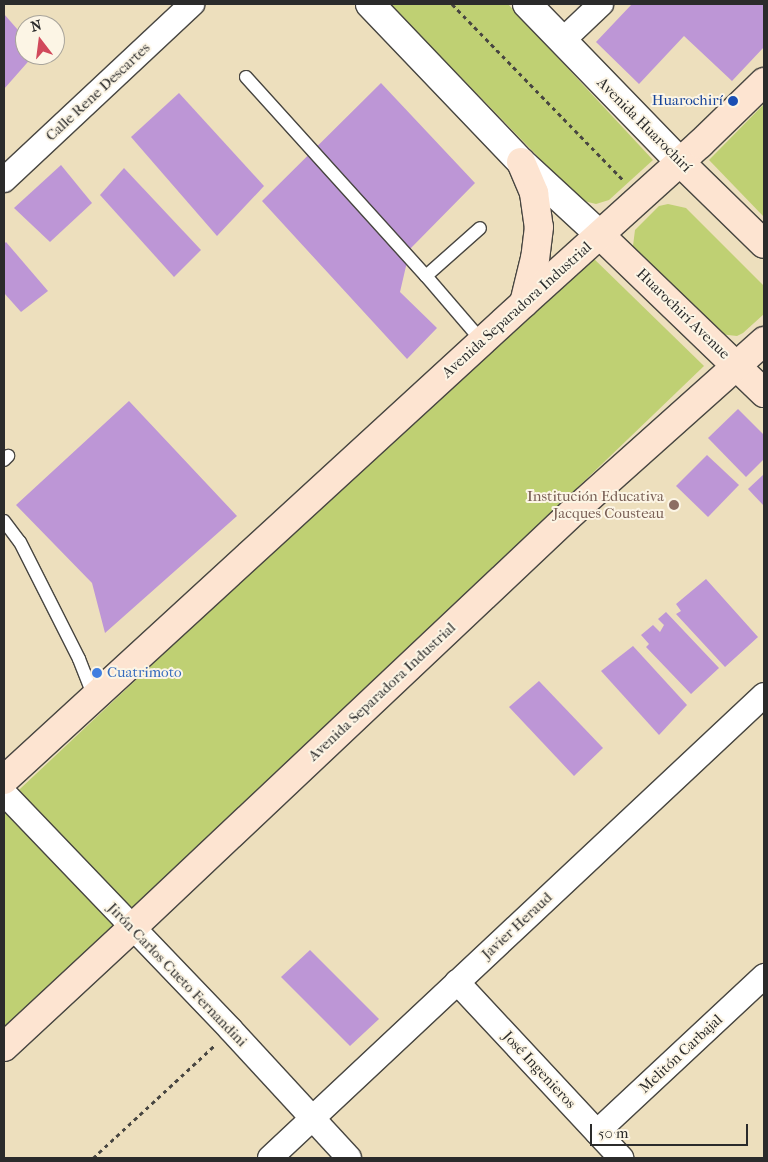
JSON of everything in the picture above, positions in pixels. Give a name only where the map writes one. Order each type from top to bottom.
[{"type":"main road","name":"Avenida Separadora Industrial","points":[[4,780],[680,162],[764,82]]},
{"type":"main road","points":[[521,162],[534,193],[539,226],[535,258],[524,303]]},
{"type":"main road","name":"Avenida Huarochirí","points":[[680,162],[764,244]]},
{"type":"main road","name":"Huarochirí Avenue","points":[[600,235],[764,393]]},
{"type":"main road","name":"Avenida Separadora Industrial","points":[[4,1047],[574,511],[764,341]]},
{"type":"street","name":"Calle Rene Descartes","points":[[4,180],[192,4]]},
{"type":"street","points":[[370,4],[521,162],[600,235]]},
{"type":"street","name":"Avenida Huarochirí","points":[[527,4],[680,162]]},
{"type":"street","points":[[562,41],[601,4]]},
{"type":"street","name":"Javier Heraud","points":[[270,1158],[764,695]]},
{"type":"street","name":"Jirón Carlos Cueto Fernandini","points":[[4,793],[231,1030],[350,1158]]},
{"type":"street","name":"Melitón Carbajal","points":[[597,1132],[764,976]]},
{"type":"street","name":"José Ingenieros","points":[[457,982],[621,1158]]},
{"type":"lane","points":[[246,76],[482,341]]},
{"type":"lane","points":[[426,276],[480,228]]},
{"type":"lane","points":[[4,521],[24,550],[79,659],[94,697]]},
{"type":"path","points":[[452,4],[627,184]]},
{"type":"path","points":[[93,1158],[231,1030]]},
{"type":"green space","points":[[390,4],[508,4],[653,160],[609,200],[596,204],[580,200]]},
{"type":"green space","points":[[764,104],[764,217],[709,160]]},
{"type":"green space","points":[[668,204],[686,208],[764,286],[764,314],[743,333],[737,336],[719,334],[636,254],[633,246],[635,230],[659,206]]},
{"type":"green space","points":[[589,254],[704,366],[421,638],[4,1029],[4,804]]},
{"type":"building","points":[[632,4],[764,4],[764,47],[732,81],[684,36],[639,84],[596,42]]},
{"type":"building","points":[[4,14],[15,27],[15,65],[25,65],[4,89]]},
{"type":"building","points":[[381,83],[475,183],[410,249],[400,292],[437,328],[407,359],[262,201]]},
{"type":"building","points":[[179,93],[264,186],[217,236],[131,137]]},
{"type":"building","points":[[61,165],[92,203],[50,242],[14,208]]},
{"type":"building","points":[[124,168],[201,250],[174,277],[100,195]]},
{"type":"building","points":[[6,242],[48,291],[21,312],[4,293],[4,244]]},
{"type":"building","points":[[129,401],[237,516],[105,633],[92,583],[16,505]]},
{"type":"building","points":[[738,409],[764,435],[764,459],[746,477],[708,438]]},
{"type":"building","points":[[707,455],[739,485],[708,517],[676,486]]},
{"type":"building","points":[[764,474],[764,506],[748,489]]},
{"type":"building","points":[[706,579],[758,637],[725,667],[676,614],[681,611],[676,604]]},
{"type":"building","points":[[666,612],[719,668],[691,694],[646,647],[649,644],[641,635],[653,625],[660,632],[664,625],[658,619]]},
{"type":"building","points":[[633,646],[687,705],[659,735],[601,671]]},
{"type":"building","points":[[539,681],[603,748],[574,776],[509,707]]},
{"type":"building","points":[[310,950],[379,1019],[350,1046],[281,977]]},
{"type":"place","name":"Huarochirí","points":[[733,101]]},
{"type":"place","name":"Institución Educativa Jacques Cousteau","points":[[674,505]]},
{"type":"place","name":"Cuatrimoto","points":[[97,673]]}]
